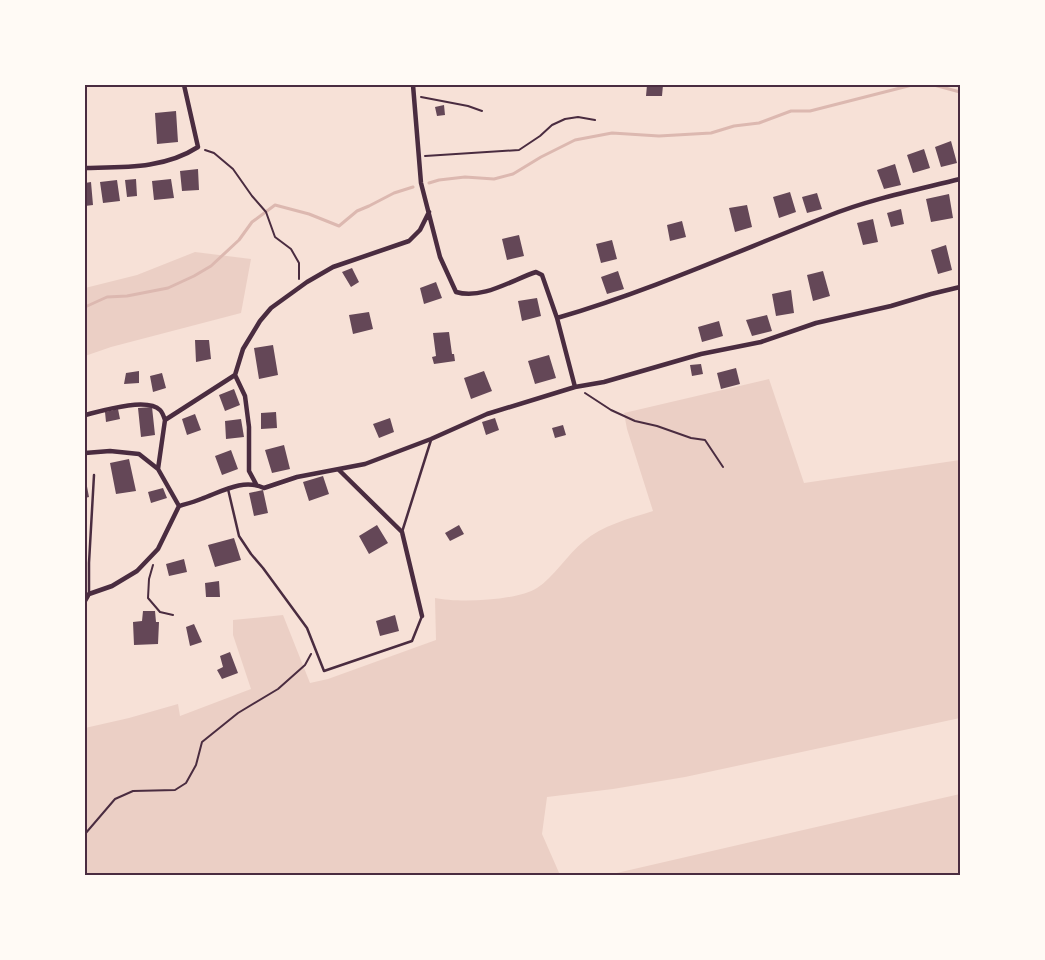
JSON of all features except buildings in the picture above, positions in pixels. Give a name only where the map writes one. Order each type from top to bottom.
[{"type":"street","points":[[85,168],[144,167],[184,156],[198,147],[184,85]]},
{"type":"street","points":[[413,85],[420,183],[440,257],[456,292],[466,295],[493,289],[536,272],[542,275],[557,318],[575,387]]},
{"type":"street","points":[[557,318],[636,292],[752,248],[829,215],[960,179]]},
{"type":"street","points":[[256,484],[249,471],[249,426],[245,396],[236,375],[243,349],[260,321],[271,308],[300,287],[333,267],[409,241],[420,230],[429,212]]},
{"type":"street","points":[[85,601],[90,594],[112,586],[138,571],[158,549],[179,506],[202,499],[228,487],[256,484],[264,488],[297,477],[365,464],[431,439],[487,414],[575,387],[604,382],[701,354],[761,342],[802,327],[960,287]]},
{"type":"street","points":[[165,420],[236,375]]},
{"type":"street","points":[[85,415],[118,407],[145,404],[160,410],[165,420],[158,469]]},
{"type":"street","points":[[85,453],[110,451],[140,454],[158,469],[179,506]]},
{"type":"street","points":[[339,470],[402,532],[422,616]]},
{"type":"lane","points":[[402,532],[431,439]]},
{"type":"lane","points":[[90,594],[87,558],[94,475]]},
{"type":"lane","points":[[228,487],[239,536],[307,628],[324,671],[412,640],[422,616]]},
{"type":"path","points":[[414,96],[468,106],[482,111]]},
{"type":"path","points":[[418,157],[519,150],[540,136],[552,125],[565,119],[578,117],[594,120]]},
{"type":"path","points":[[198,147],[214,153],[233,169],[266,212],[275,237],[291,249],[299,263],[300,287]]},
{"type":"path","points":[[575,387],[612,410],[635,421],[658,426],[691,438],[705,440],[723,467]]},
{"type":"path","points":[[154,564],[149,579],[148,598],[160,612],[173,615]]},
{"type":"path","points":[[85,834],[115,799],[133,791],[175,790],[186,783],[196,764],[202,742],[238,713],[278,689],[305,665],[315,648]]},
{"type":"shaded area","points":[[195,252],[251,259],[241,313],[111,347],[85,356],[85,288],[137,275]]},
{"type":"shaded area","points":[[769,379],[804,483],[960,460],[960,718],[685,777],[613,789],[547,797],[542,834],[560,875],[85,875],[85,728],[178,704],[180,716],[251,689],[233,635],[233,620],[283,615],[310,683],[328,679],[436,640],[435,598],[445,600],[487,600],[528,592],[543,584],[577,547],[591,536],[616,523],[653,511],[627,429],[624,413]]},
{"type":"shaded area","points":[[960,794],[960,875],[608,875]]},
{"type":"waterway","points":[[429,183],[465,177],[494,179],[513,174],[575,140],[612,133],[659,136],[711,133],[734,126],[759,123],[791,111],[810,111],[912,85]]},
{"type":"waterway","points":[[934,85],[960,92]]},
{"type":"waterway","points":[[85,307],[107,297],[127,296],[168,288],[194,276],[211,266],[239,240],[252,222],[275,205],[309,214],[339,226],[357,211],[394,193],[413,187]]}]
